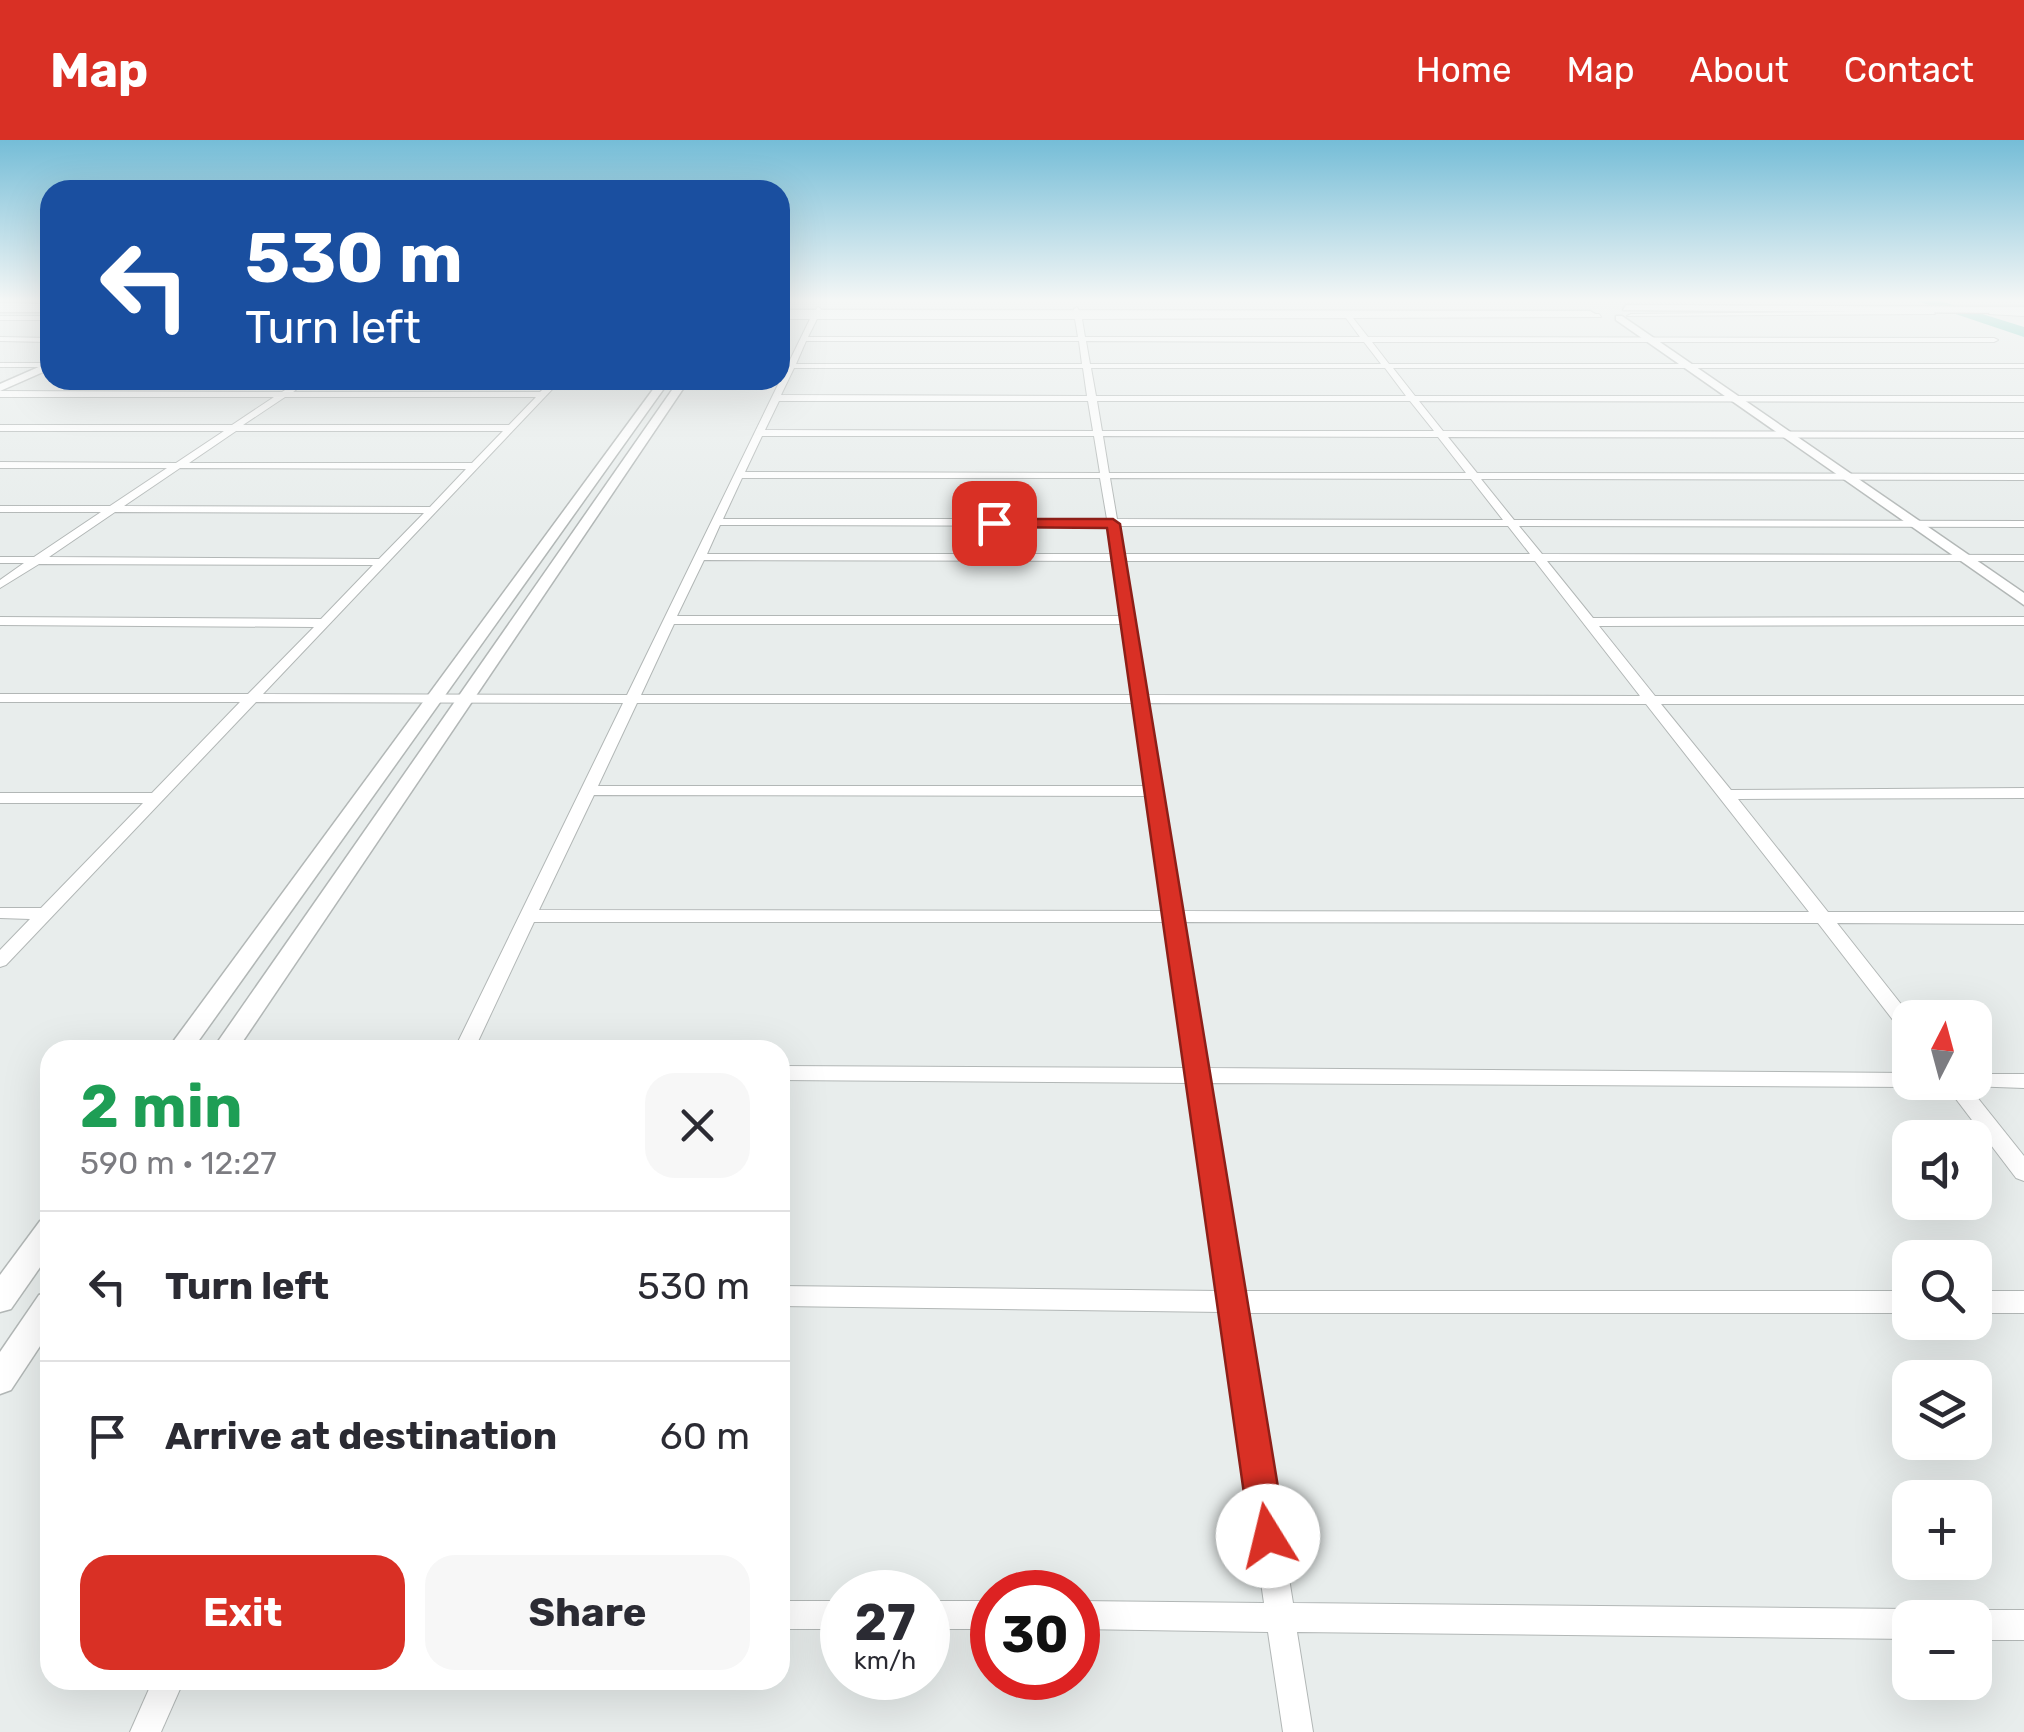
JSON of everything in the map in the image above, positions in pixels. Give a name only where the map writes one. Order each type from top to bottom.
[{"type":"main road","points":[[0,389],[30,373]]},
{"type":"main road","points":[[1696,373],[2024,600]]},
{"type":"main road","points":[[187,1040],[658,390]]},
{"type":"main road","points":[[231,1040],[677,390]]},
{"type":"main road","points":[[0,1299],[40,1244]]},
{"type":"main road","points":[[0,1379],[40,1320]]},
{"type":"street","points":[[1088,373],[1298,1732]]},
{"type":"street","points":[[1393,373],[1892,1005]]},
{"type":"street","points":[[0,389],[40,390]]},
{"type":"street","points":[[47,390],[542,396]]},
{"type":"street","points":[[0,584],[290,390]]},
{"type":"street","points":[[0,960],[548,390]]},
{"type":"street","points":[[469,1040],[780,390]]},
{"type":"street","points":[[776,398],[2024,398]]},
{"type":"street","points":[[0,428],[511,428]]},
{"type":"street","points":[[759,434],[2024,434]]},
{"type":"street","points":[[0,465],[474,466]]},
{"type":"street","points":[[740,475],[2024,477]]},
{"type":"street","points":[[0,510],[432,510]]},
{"type":"street","points":[[717,522],[2024,524]]},
{"type":"street","points":[[700,557],[2024,558]]},
{"type":"street","points":[[0,560],[383,562]]},
{"type":"street","points":[[672,620],[1128,620]]},
{"type":"street","points":[[0,621],[324,623]]},
{"type":"street","points":[[1589,622],[2024,622]]},
{"type":"street","points":[[0,698],[2024,700]]},
{"type":"street","points":[[591,790],[1155,791]]},
{"type":"street","points":[[1726,794],[2024,793]]},
{"type":"street","points":[[0,798],[156,798]]},
{"type":"street","points":[[0,913],[45,914]]},
{"type":"street","points":[[529,916],[2024,918]]},
{"type":"street","points":[[790,1073],[1892,1080]]},
{"type":"street","points":[[1992,1081],[2024,1081]]},
{"type":"street","points":[[1967,1100],[2024,1172]]},
{"type":"street","points":[[790,1296],[1232,1302],[1892,1302]]},
{"type":"street","points":[[1992,1302],[2024,1302]]},
{"type":"street","points":[[790,1614],[820,1614]]},
{"type":"street","points":[[1100,1614],[1892,1624]]},
{"type":"street","points":[[1992,1625],[2024,1626]]},
{"type":"street","points":[[145,1732],[165,1690]]},
{"type":"route","points":[[994,523],[1113,524],[1268,1536]]}]
